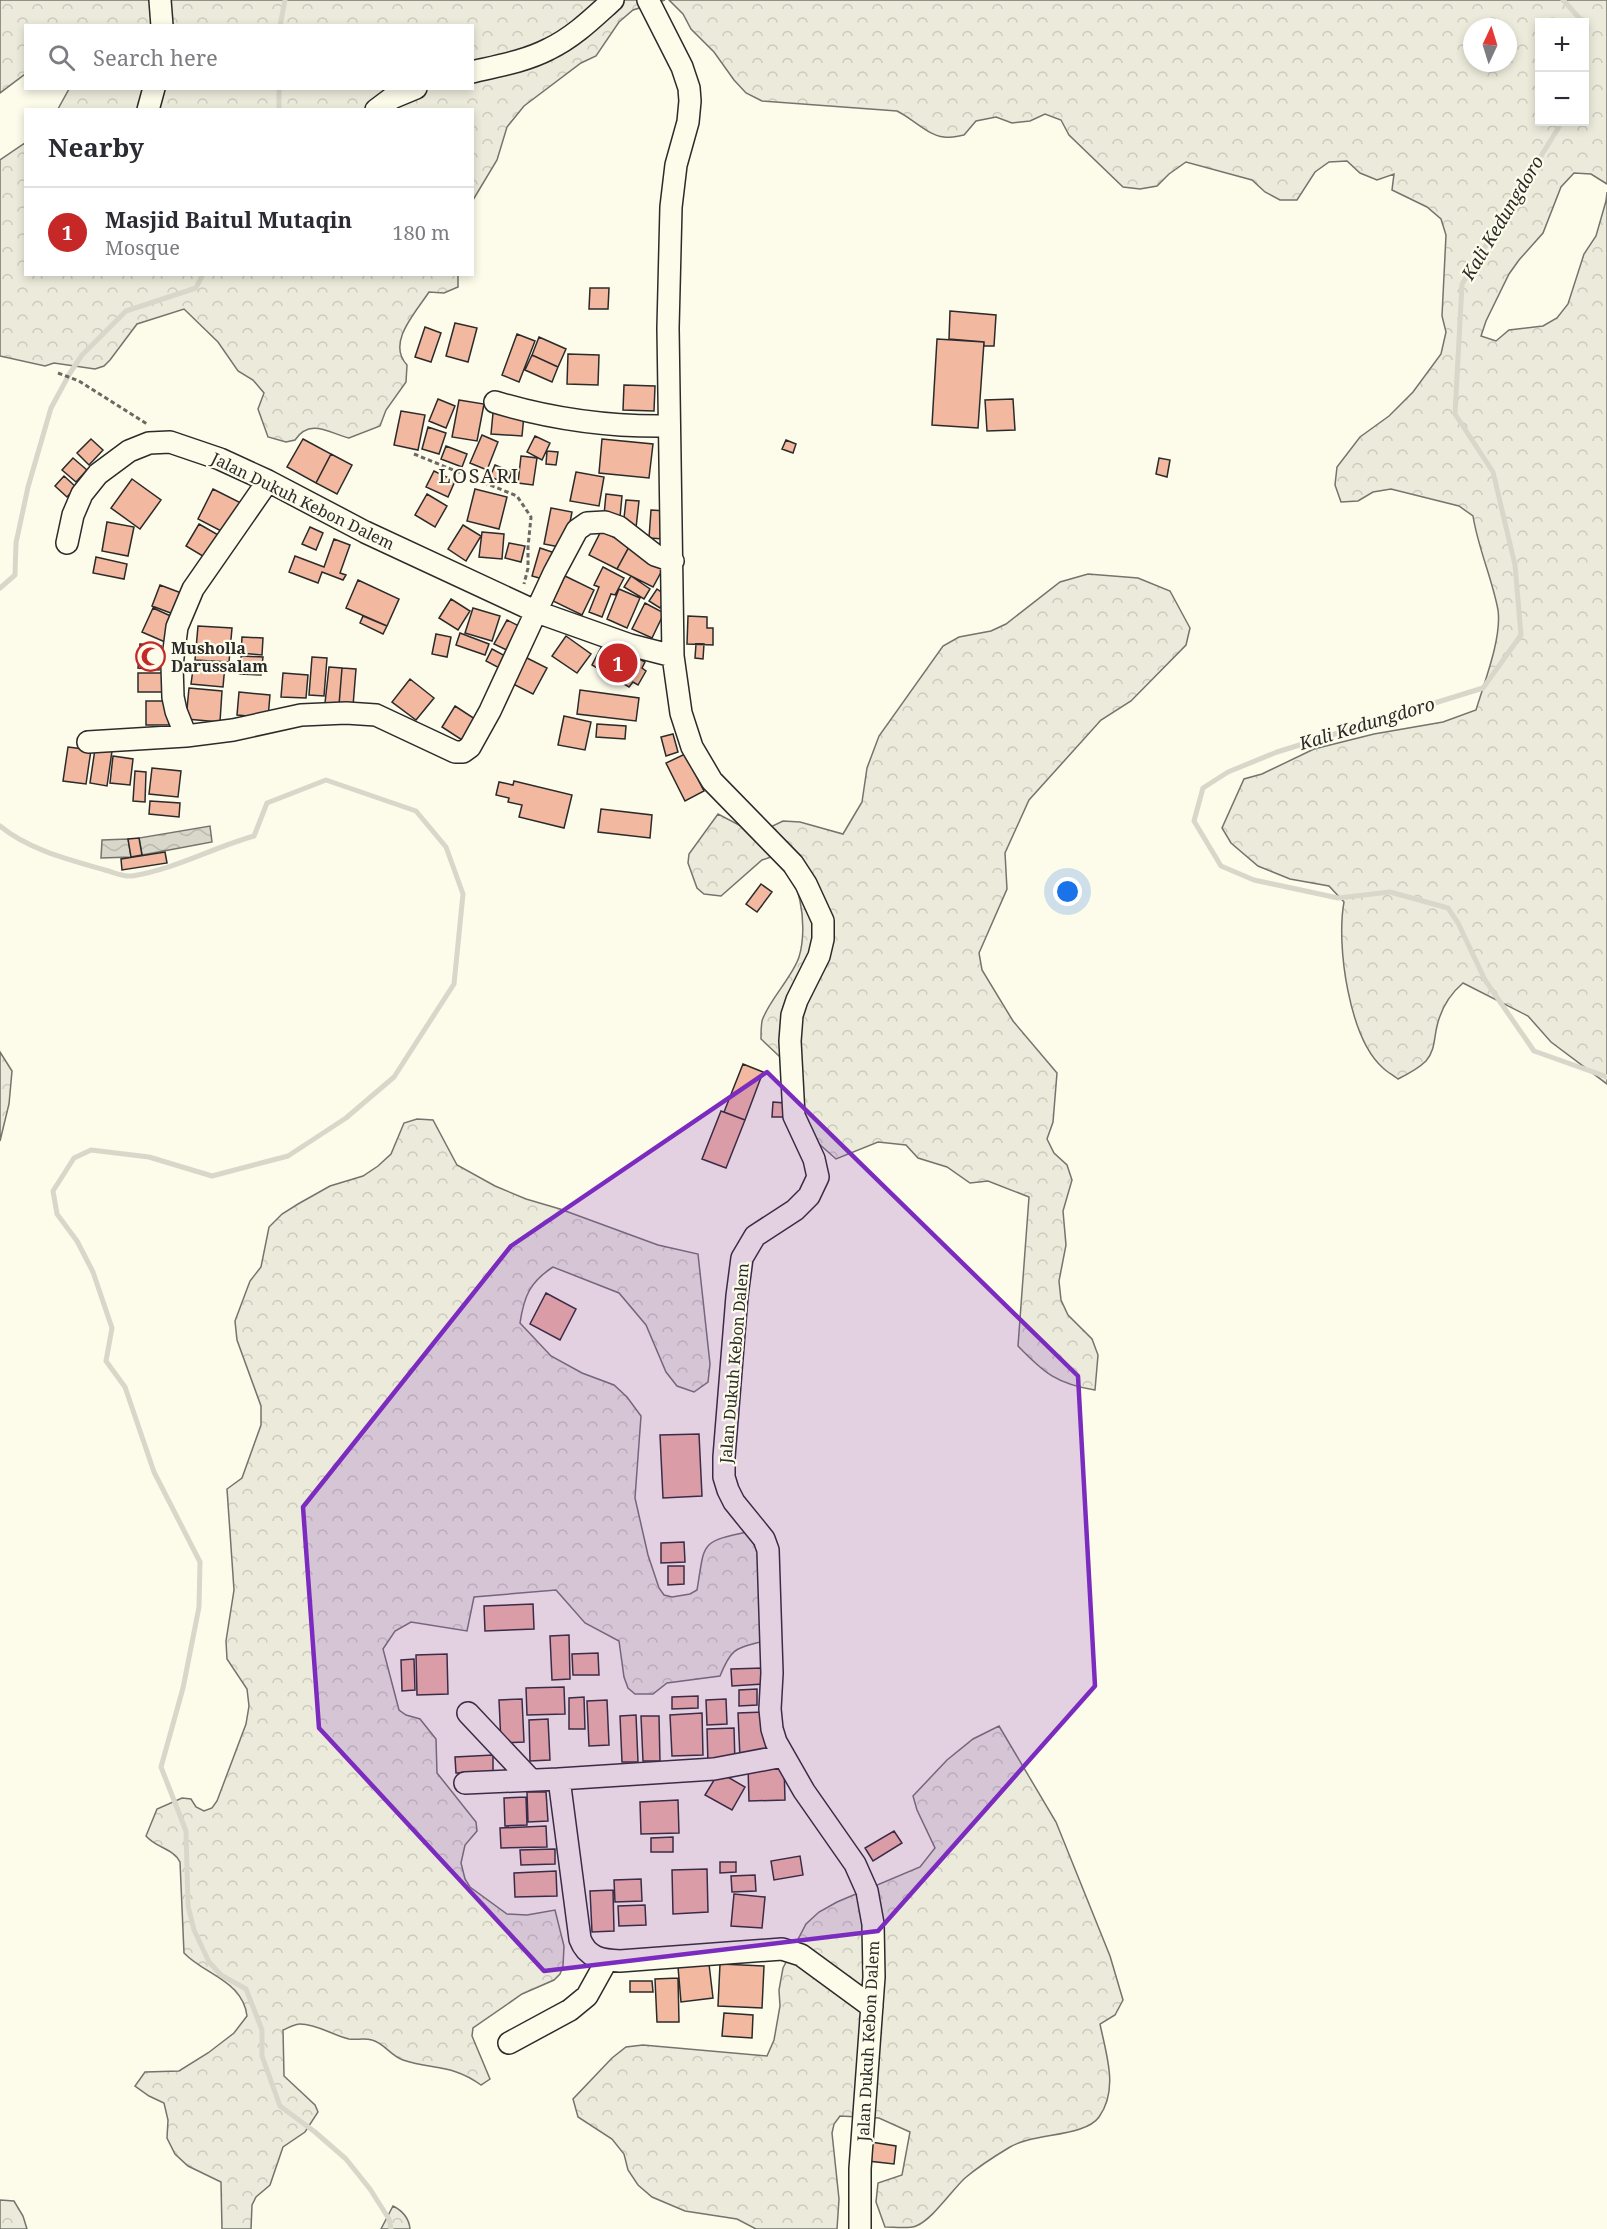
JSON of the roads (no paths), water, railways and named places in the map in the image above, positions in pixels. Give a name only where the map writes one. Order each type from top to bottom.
[{"type":"street","points":[[160,0],[162,24]]},
{"type":"street","points":[[474,71],[550,49],[579,30],[613,0]]},
{"type":"street","name":"Jalan Dukuh Kebon Dalem","points":[[648,0],[682,67],[690,101],[688,122],[676,165],[671,207],[669,426],[674,656],[678,697],[687,734],[703,768],[725,795],[793,864],[806,884],[823,921],[823,939],[819,956],[797,1000],[790,1033],[794,1116],[814,1159],[818,1177],[809,1196],[795,1210],[755,1236],[742,1258],[737,1296],[724,1477],[734,1502],[765,1539],[768,1550],[772,1672],[771,1720],[776,1742],[804,1791],[855,1864],[867,1891],[874,1943],[872,2007],[860,2169],[860,2229]]},
{"type":"street","points":[[149,108],[153,90]]},
{"type":"street","points":[[379,108],[392,98],[412,90]]},
{"type":"street","points":[[495,402],[558,417],[640,426],[669,426]]},
{"type":"street","name":"Jalan Dukuh Kebon Dalem","points":[[67,543],[73,515],[82,494],[98,474],[129,451],[149,442],[170,442],[220,459],[268,481],[364,532],[537,612],[630,645],[674,656]]},
{"type":"street","points":[[186,736],[173,698],[172,665],[177,627],[193,589],[268,481]]},
{"type":"street","points":[[88,742],[186,736],[233,730],[301,716],[346,713],[376,715],[455,752],[463,752],[471,747],[490,711],[569,544],[578,530],[587,523],[605,522],[619,527],[655,555],[673,561]]},
{"type":"street","points":[[468,1713],[531,1780]]},
{"type":"street","points":[[465,1784],[714,1769],[783,1756]]},
{"type":"street","points":[[560,1779],[580,1940],[589,1955],[620,1961],[782,1948],[801,1955],[872,2007]]},
{"type":"street","points":[[509,2043],[570,2010],[587,1996],[607,1960]]},
{"type":"water","points":[[210,826],[212,842],[142,855],[139,838]]},
{"type":"water","points":[[128,839],[131,857],[101,858],[102,840]]},
{"type":"waterway","points":[[280,24],[285,0]]},
{"type":"waterway","name":"Kali Kedungdoro","points":[[1563,0],[1579,18]]},
{"type":"waterway","points":[[279,90],[279,108]]},
{"type":"waterway","name":"Kali Kedungdoro","points":[[1560,126],[1462,284],[1455,414],[1493,472],[1515,565],[1521,635],[1483,688],[1277,752],[1228,772],[1203,788],[1194,821],[1221,866],[1254,880],[1338,898],[1390,892],[1448,908],[1458,923],[1485,980],[1534,1051],[1607,1077]]},
{"type":"waterway","points":[[0,588],[15,575],[16,543],[28,487],[51,408],[70,373],[82,355],[126,311],[196,288],[202,276]]},
{"type":"waterway","points":[[0,826],[24,842],[50,853],[118,874],[132,876],[148,873],[254,836],[267,803],[326,780],[416,811],[446,847],[463,894],[454,984],[394,1077],[346,1118],[288,1156],[212,1176],[149,1157],[91,1150],[74,1158],[53,1191],[57,1214],[77,1241],[93,1272],[112,1328],[106,1361],[125,1387],[154,1472],[200,1562],[199,1607],[183,1688],[161,1767],[186,1831],[188,1906],[194,1930],[209,1962],[221,1975],[246,1989],[262,2030],[262,2056],[280,2106],[346,2159],[370,2189],[389,2219],[391,2229]]},
{"type":"place","name":"Musholla Darussalam","points":[[150,657]]},
{"type":"place","name":"Masjid Baitul Mutaqin","points":[[618,663]]},
{"type":"district","name":"LOSARI","points":[[479,476]]}]
